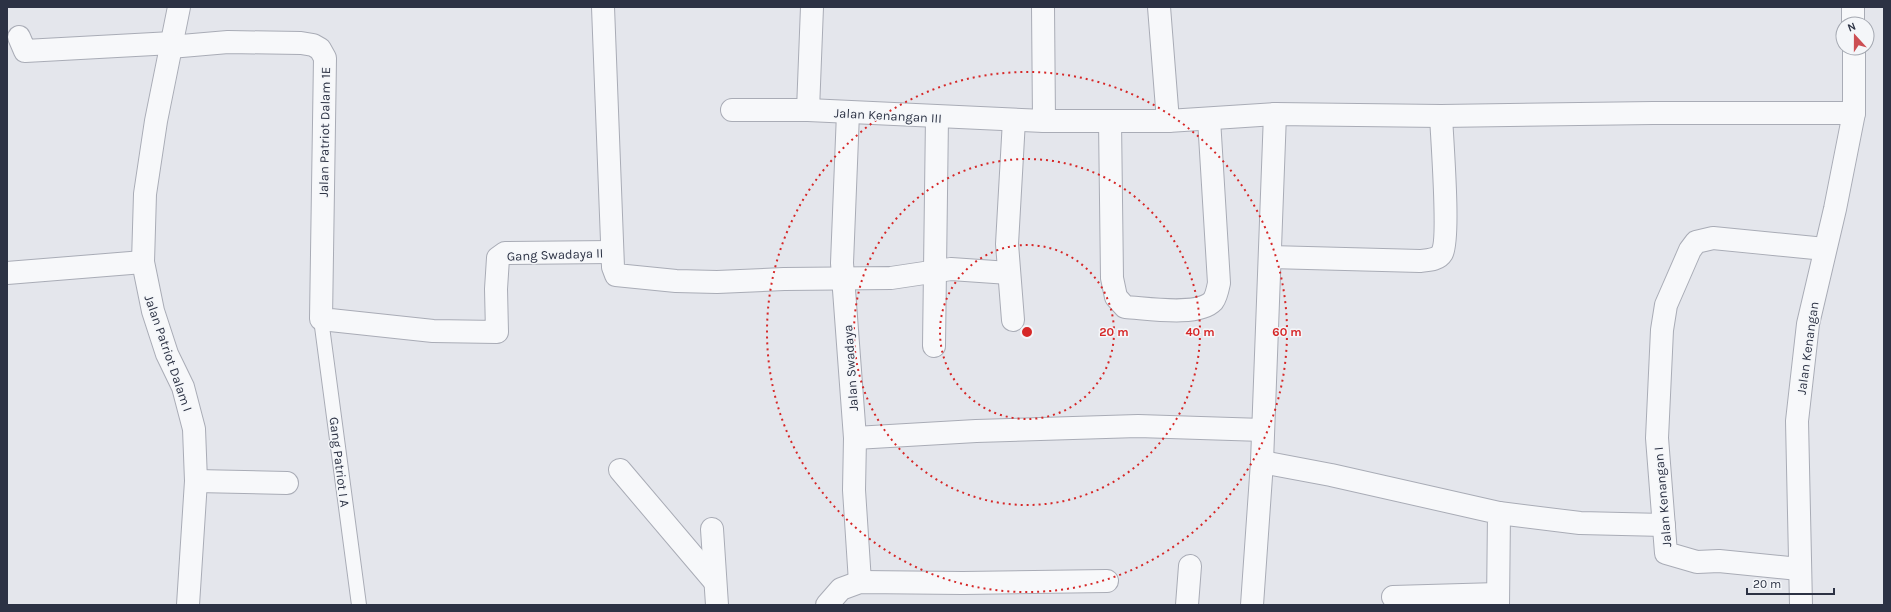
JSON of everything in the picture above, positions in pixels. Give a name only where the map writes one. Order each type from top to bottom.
[{"type":"street","name":"Jalan Patriot Dalam I","points":[[179,7],[145,194],[142,262],[153,311],[167,354],[183,387],[194,429],[196,481],[188,605]]},
{"type":"street","points":[[604,7],[612,252]]},
{"type":"street","points":[[808,110],[812,7]]},
{"type":"street","points":[[1043,7],[1044,121]]},
{"type":"street","points":[[1159,7],[1168,121]]},
{"type":"street","name":"Jalan Patriot Dalam 1E","points":[[19,36],[25,51],[228,42],[300,43],[313,45],[320,49],[325,58],[321,319]]},
{"type":"street","name":"Jalan Kenangan","points":[[1801,605],[1799,569],[1797,421],[1808,324],[1854,113],[1854,56]]},
{"type":"street","name":"Jalan Kenangan III","points":[[732,110],[808,110],[1044,121],[1168,121],[1275,114],[1441,116],[1653,113],[1854,113]]},
{"type":"street","name":"Jalan Swadaya","points":[[848,113],[842,263],[855,438],[854,490],[860,582]]},
{"type":"street","points":[[1252,605],[1262,462],[1275,114]]},
{"type":"street","points":[[1270,257],[1420,261],[1437,258],[1442,253],[1446,233],[1441,116]]},
{"type":"street","points":[[934,346],[937,117]]},
{"type":"street","points":[[1110,121],[1112,278],[1116,297],[1126,307],[1187,311],[1202,308],[1213,300],[1220,283],[1209,119]]},
{"type":"street","points":[[1013,320],[1007,244],[1014,120]]},
{"type":"street","name":"Jalan Kenangan I","points":[[1799,569],[1719,561],[1697,562],[1666,553],[1657,438],[1662,330],[1666,305],[1690,250],[1696,242],[1713,238],[1825,249]]},
{"type":"street","name":"Gang Swadaya II","points":[[321,319],[433,331],[497,332],[496,289],[498,258],[505,253],[612,252],[613,267],[616,275],[696,282],[843,278]]},
{"type":"street","points":[[7,273],[142,262]]},
{"type":"street","points":[[843,278],[891,278],[952,269],[1009,273]]},
{"type":"street","points":[[855,438],[976,431],[1138,426],[1263,430]]},
{"type":"street","points":[[1262,462],[1331,475],[1499,513],[1580,523],[1664,525]]},
{"type":"street","points":[[620,470],[716,582]]},
{"type":"street","points":[[196,481],[287,483]]},
{"type":"street","points":[[1393,597],[1498,600],[1499,513]]},
{"type":"street","points":[[712,529],[717,605]]},
{"type":"street","points":[[1187,605],[1190,566]]},
{"type":"street","points":[[827,605],[841,589],[860,582],[963,583],[1107,581]]},
{"type":"lane","name":"Gang Patriot I A","points":[[321,319],[359,605]]}]
